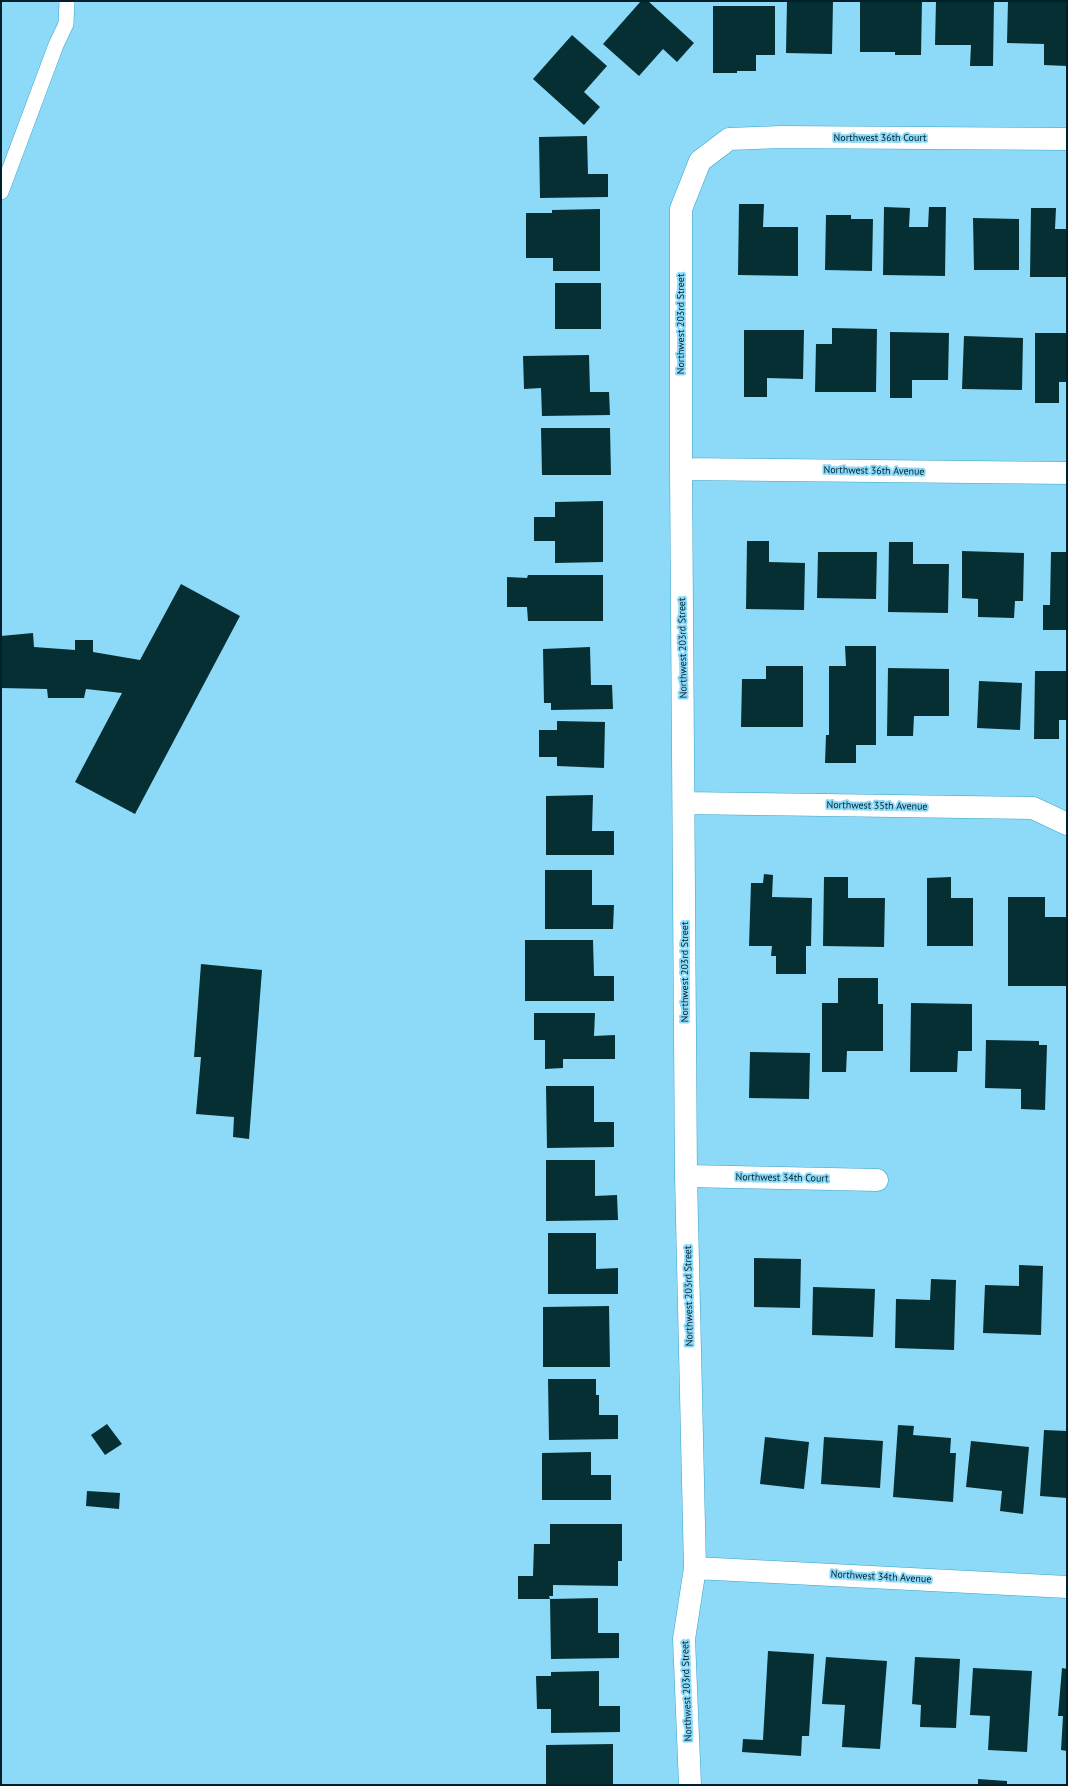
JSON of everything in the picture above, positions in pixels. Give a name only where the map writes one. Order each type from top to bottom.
[{"type":"street","name":"Northwest 36th Court","points":[[700,161],[729,139],[781,137],[1067,139]]},
{"type":"street","name":"Northwest 203rd Street","points":[[690,1785],[684,1639],[695,1568],[686,1176],[680,469],[681,209],[700,161]]},
{"type":"street","name":"Northwest 36th Avenue","points":[[680,469],[1067,473]]},
{"type":"street","name":"Northwest 35th Avenue","points":[[684,804],[1033,808],[1067,824]]},
{"type":"street","name":"Northwest 34th Court","points":[[686,1176],[877,1180]]},
{"type":"street","name":"Northwest 34th Avenue","points":[[695,1568],[1067,1587]]},
{"type":"lane","points":[[1,192],[56,45],[66,24],[67,1]]},
{"type":"building","points":[[641,1],[648,1],[694,43],[677,62],[663,49],[639,76],[603,44]]},
{"type":"building","points":[[787,1],[833,1],[832,54],[786,53]]},
{"type":"building","points":[[860,1],[922,1],[921,55],[895,55],[895,52],[860,52]]},
{"type":"building","points":[[936,1],[994,1],[993,66],[970,66],[971,45],[935,45]]},
{"type":"building","points":[[1008,1],[1067,1],[1067,66],[1044,65],[1044,44],[1007,43]]},
{"type":"building","points":[[713,6],[775,6],[775,55],[756,55],[756,71],[713,73]]},
{"type":"building","points":[[572,35],[607,66],[584,92],[600,107],[584,125],[533,79]]},
{"type":"building","points":[[587,136],[588,174],[608,174],[608,197],[540,198],[539,137]]},
{"type":"building","points":[[739,204],[764,204],[763,227],[798,227],[798,276],[738,275]]},
{"type":"building","points":[[884,207],[910,208],[909,227],[928,227],[929,207],[946,207],[945,276],[883,275]]},
{"type":"building","points":[[1031,208],[1056,208],[1055,229],[1067,229],[1067,277],[1030,277]]},
{"type":"building","points":[[600,209],[600,271],[553,271],[553,258],[526,258],[526,213],[552,213],[552,210]]},
{"type":"building","points":[[826,215],[851,215],[851,219],[873,219],[872,271],[825,270]]},
{"type":"building","points":[[973,218],[1019,219],[1019,270],[974,270]]},
{"type":"building","points":[[555,283],[601,283],[601,329],[555,329]]},
{"type":"building","points":[[832,328],[877,329],[876,392],[815,392],[816,344],[832,344]]},
{"type":"building","points":[[744,330],[804,330],[803,379],[767,378],[767,397],[744,397]]},
{"type":"building","points":[[890,332],[949,333],[948,380],[912,380],[912,398],[890,398]]},
{"type":"building","points":[[1035,333],[1067,333],[1067,382],[1059,382],[1059,403],[1035,403]]},
{"type":"building","points":[[964,336],[1023,338],[1022,390],[962,389]]},
{"type":"building","points":[[589,355],[590,392],[609,392],[610,415],[542,416],[541,388],[524,389],[523,356]]},
{"type":"building","points":[[541,428],[610,428],[611,475],[542,475]]},
{"type":"building","points":[[603,501],[603,562],[555,563],[555,541],[534,541],[534,517],[555,517],[555,502]]},
{"type":"building","points":[[747,541],[769,541],[769,562],[805,563],[804,610],[746,609]]},
{"type":"building","points":[[889,542],[913,542],[913,564],[949,564],[948,613],[888,612]]},
{"type":"building","points":[[962,551],[1024,553],[1023,601],[1015,601],[1014,618],[978,617],[978,599],[962,598]]},
{"type":"building","points":[[818,552],[877,552],[876,599],[817,598]]},
{"type":"building","points":[[1051,552],[1067,552],[1067,630],[1043,630],[1043,605],[1050,605]]},
{"type":"building","points":[[528,575],[603,575],[603,621],[528,621],[527,607],[507,607],[507,577],[527,578]]},
{"type":"building","points":[[181,584],[240,616],[135,814],[75,782],[122,693],[86,689],[84,698],[48,698],[47,689],[1,688],[1,636],[33,633],[34,647],[75,650],[75,640],[93,640],[93,652],[140,660]]},
{"type":"building","points":[[845,646],[876,646],[876,745],[856,745],[856,763],[825,763],[826,735],[829,735],[829,666],[846,666]]},
{"type":"building","points":[[590,647],[591,685],[612,685],[613,709],[551,710],[551,703],[544,703],[543,649]]},
{"type":"building","points":[[766,666],[803,666],[803,727],[741,727],[742,679],[766,679]]},
{"type":"building","points":[[888,668],[949,669],[949,716],[914,716],[913,736],[887,736]]},
{"type":"building","points":[[1035,671],[1067,671],[1067,720],[1059,720],[1059,739],[1034,739]]},
{"type":"building","points":[[979,681],[1022,683],[1020,730],[977,728]]},
{"type":"building","points":[[557,721],[605,722],[604,768],[557,766],[557,757],[539,757],[539,730],[557,730]]},
{"type":"building","points":[[593,795],[592,831],[614,831],[614,855],[546,855],[546,796]]},
{"type":"building","points":[[545,870],[592,870],[592,905],[614,905],[613,929],[545,929]]},
{"type":"building","points":[[764,874],[773,875],[772,897],[812,898],[811,946],[806,946],[806,974],[776,974],[776,956],[771,956],[772,946],[749,946],[751,883],[763,883]]},
{"type":"building","points":[[824,877],[848,877],[848,898],[885,898],[884,947],[823,946]]},
{"type":"building","points":[[951,877],[951,898],[973,898],[973,946],[927,946],[927,878]]},
{"type":"building","points":[[1008,897],[1045,897],[1045,917],[1067,917],[1067,986],[1008,986]]},
{"type":"building","points":[[525,940],[593,940],[594,976],[614,976],[614,1001],[525,1001]]},
{"type":"building","points":[[201,964],[262,970],[249,1139],[233,1137],[234,1117],[196,1114],[201,1057],[194,1057]]},
{"type":"building","points":[[838,978],[878,978],[878,1004],[883,1004],[883,1051],[847,1051],[846,1072],[822,1072],[822,1003],[838,1003]]},
{"type":"building","points":[[911,1003],[972,1004],[972,1051],[958,1051],[957,1072],[910,1072]]},
{"type":"building","points":[[534,1013],[595,1013],[594,1036],[615,1035],[615,1059],[563,1059],[563,1068],[545,1069],[545,1040],[534,1040]]},
{"type":"building","points":[[986,1040],[1039,1041],[1039,1045],[1047,1045],[1045,1110],[1021,1109],[1021,1089],[985,1088]]},
{"type":"building","points":[[750,1052],[810,1053],[809,1099],[749,1098]]},
{"type":"building","points":[[546,1086],[594,1086],[594,1122],[614,1122],[614,1147],[547,1148]]},
{"type":"building","points":[[546,1160],[595,1160],[595,1196],[617,1195],[618,1220],[546,1221]]},
{"type":"building","points":[[548,1233],[596,1233],[596,1269],[618,1268],[618,1294],[548,1294]]},
{"type":"building","points":[[754,1258],[801,1259],[800,1308],[754,1307]]},
{"type":"building","points":[[1019,1265],[1043,1266],[1041,1335],[983,1333],[985,1285],[1019,1286]]},
{"type":"building","points":[[931,1279],[956,1280],[954,1350],[895,1348],[896,1299],[930,1300]]},
{"type":"building","points":[[813,1287],[875,1289],[873,1337],[812,1335]]},
{"type":"building","points":[[609,1306],[610,1367],[543,1367],[543,1307]]},
{"type":"building","points":[[548,1379],[596,1379],[596,1395],[599,1395],[599,1415],[618,1415],[618,1439],[549,1440]]},
{"type":"building","points":[[107,1424],[122,1444],[105,1455],[91,1435]]},
{"type":"building","points":[[898,1425],[914,1426],[913,1435],[951,1438],[950,1453],[956,1453],[953,1502],[893,1497]]},
{"type":"building","points":[[1044,1430],[1067,1431],[1067,1498],[1040,1496]]},
{"type":"building","points":[[765,1437],[809,1442],[804,1489],[760,1484]]},
{"type":"building","points":[[824,1437],[883,1441],[880,1488],[821,1484]]},
{"type":"building","points":[[971,1441],[1029,1447],[1023,1514],[1000,1511],[1002,1491],[966,1487]]},
{"type":"building","points":[[591,1452],[591,1475],[611,1475],[611,1500],[542,1500],[542,1453]]},
{"type":"building","points":[[87,1491],[120,1493],[119,1509],[86,1506]]},
{"type":"building","points":[[550,1524],[622,1524],[622,1561],[618,1561],[618,1586],[553,1585],[553,1596],[549,1596],[550,1599],[518,1599],[518,1576],[533,1576],[534,1544],[550,1544]]},
{"type":"building","points":[[598,1598],[598,1633],[619,1633],[619,1658],[551,1659],[550,1599]]},
{"type":"building","points":[[768,1651],[814,1654],[809,1736],[802,1736],[801,1756],[742,1752],[743,1739],[763,1740]]},
{"type":"building","points":[[826,1657],[887,1661],[880,1749],[842,1747],[845,1705],[822,1704]]},
{"type":"building","points":[[915,1657],[960,1659],[956,1728],[920,1727],[921,1705],[912,1704]]},
{"type":"building","points":[[973,1668],[1032,1671],[1027,1752],[988,1750],[990,1716],[970,1715]]},
{"type":"building","points":[[1062,1668],[1067,1669],[1067,1751],[1061,1750],[1063,1716],[1058,1716]]},
{"type":"building","points":[[599,1671],[599,1706],[620,1706],[620,1732],[551,1733],[551,1709],[537,1709],[536,1676],[551,1676],[551,1672]]},
{"type":"building","points":[[613,1744],[613,1785],[546,1785],[546,1745]]},
{"type":"building","points":[[978,1779],[1007,1781],[1007,1785],[978,1785]]}]
